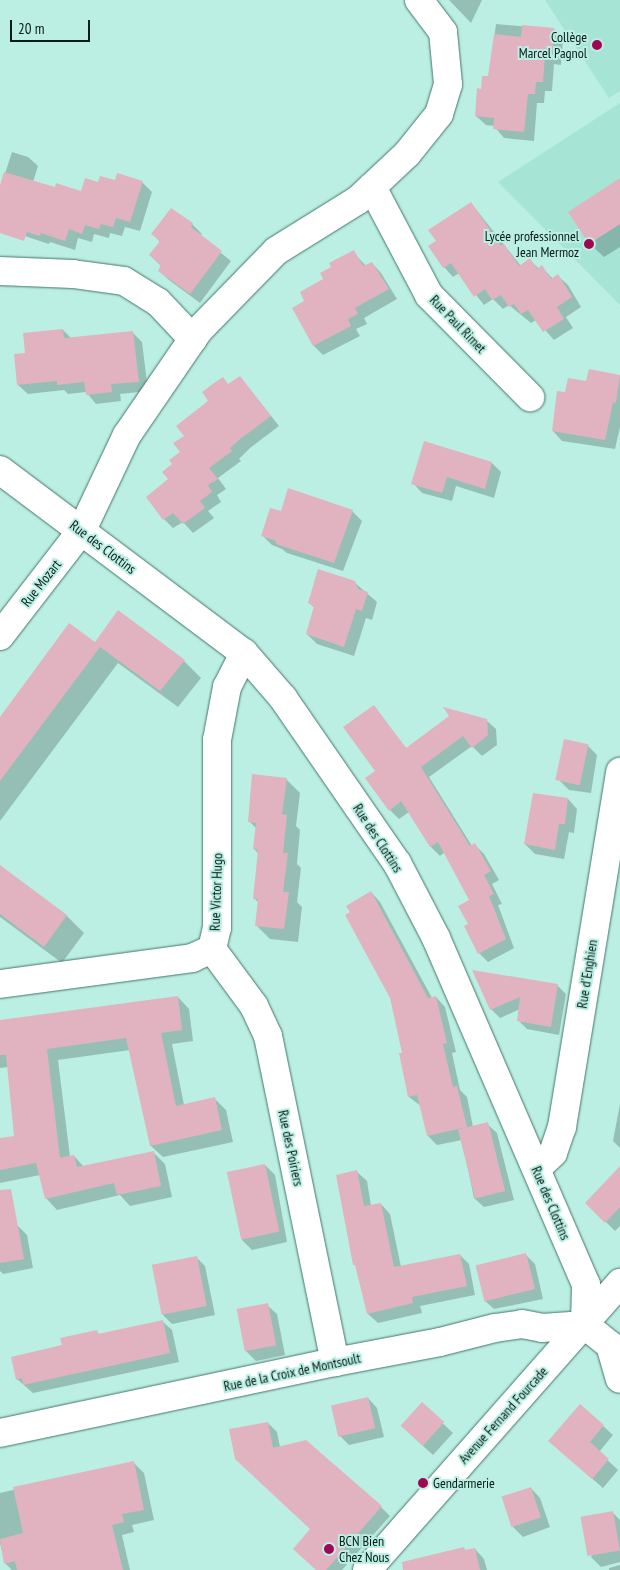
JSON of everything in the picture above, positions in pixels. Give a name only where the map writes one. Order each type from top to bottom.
[{"type":"street","points":[[82,530],[127,435],[193,339],[276,251],[358,200],[407,154],[440,114],[448,84],[443,32],[419,0]]},
{"type":"street","name":"Rue Paul Rimet","points":[[372,187],[429,295],[530,397]]},
{"type":"street","points":[[0,271],[72,274],[124,281],[158,302],[193,339]]},
{"type":"street","name":"Rue des Clottins","points":[[0,470],[244,653],[283,698],[397,863],[436,938],[586,1284],[585,1325]]},
{"type":"street","name":"Rue Mozart","points":[[0,636],[82,530]]},
{"type":"street","name":"Rue Victor Hugo","points":[[0,984],[192,958],[212,949],[217,928],[217,740],[227,687],[244,653]]},
{"type":"street","name":"Rue d'Enghien","points":[[537,1168],[553,1153],[562,1127],[620,772]]},
{"type":"street","name":"Rue des Poiriers","points":[[212,949],[254,1006],[268,1036],[334,1362]]},
{"type":"street","name":"Avenue Fernand Fourcade","points":[[367,1570],[620,1284]]},
{"type":"street","name":"Rue de la Croix de Montsoult","points":[[0,1433],[522,1324],[542,1328],[585,1325]]},
{"type":"street","points":[[585,1325],[610,1345],[620,1380]]},
{"type":"shaded area","name":"Collège Marcel Pagnol","points":[[545,0],[620,0],[620,91],[609,98]]},
{"type":"shaded area","name":"Lycée professionnel Jean Mermoz","points":[[620,103],[620,305],[498,182]]},
{"type":"building","points":[[522,25],[554,28],[552,56],[545,55],[543,82],[536,82],[535,94],[528,94],[524,132],[493,129],[494,118],[475,116],[477,88],[481,89],[482,76],[488,76],[494,34],[521,37]]},
{"type":"building","points":[[4,172],[55,187],[56,183],[81,191],[85,178],[98,182],[100,176],[115,180],[117,173],[143,181],[130,222],[116,218],[113,227],[101,224],[99,229],[85,225],[82,234],[69,229],[65,241],[41,233],[40,236],[27,232],[24,241],[0,233],[0,185]]},
{"type":"building","points":[[620,178],[620,224],[589,244],[568,212]]},
{"type":"building","points":[[471,202],[501,246],[504,244],[519,266],[530,258],[537,269],[542,265],[551,279],[558,274],[572,297],[557,307],[564,319],[543,332],[528,310],[521,314],[514,304],[509,307],[501,295],[492,300],[485,289],[474,297],[451,263],[443,268],[428,246],[436,241],[428,230]]},
{"type":"building","points":[[171,208],[193,223],[191,227],[222,251],[190,294],[158,271],[161,265],[149,255],[160,241],[151,234]]},
{"type":"building","points":[[354,250],[363,266],[372,262],[389,289],[355,308],[358,314],[348,319],[351,326],[313,346],[292,308],[304,301],[300,292],[323,279],[320,273],[331,267],[329,263]]},
{"type":"building","points":[[63,329],[64,338],[133,331],[139,382],[111,384],[112,392],[86,395],[84,382],[57,385],[57,381],[17,385],[14,354],[25,353],[23,333]]},
{"type":"building","points":[[589,369],[620,375],[616,403],[613,402],[605,440],[552,431],[557,391],[565,392],[568,378],[586,381]]},
{"type":"building","points":[[240,376],[271,416],[240,439],[230,448],[232,451],[209,468],[218,479],[208,485],[212,492],[200,501],[205,508],[183,524],[173,513],[163,520],[146,497],[168,479],[162,472],[172,464],[169,460],[180,452],[173,443],[184,436],[176,426],[208,401],[202,392],[223,377],[228,384]]},
{"type":"building","points":[[424,441],[492,462],[485,489],[447,477],[442,493],[411,484]]},
{"type":"building","points":[[288,488],[353,510],[334,563],[276,544],[276,541],[261,536],[270,508],[281,511]]},
{"type":"building","points":[[318,569],[355,581],[358,589],[368,592],[362,611],[356,609],[344,647],[306,634],[314,606],[308,603]]},
{"type":"building","points":[[118,610],[185,660],[160,691],[100,647],[0,781],[0,717],[69,623],[95,642]]},
{"type":"building","points":[[374,705],[406,748],[449,716],[443,707],[487,719],[488,735],[472,748],[463,736],[421,767],[470,846],[475,843],[491,871],[484,875],[494,894],[489,896],[506,939],[478,954],[464,926],[468,924],[458,906],[469,900],[438,842],[430,847],[401,801],[389,811],[365,778],[375,771],[343,727]]},
{"type":"building","points":[[564,739],[588,744],[580,785],[555,780]]},
{"type":"building","points":[[252,774],[287,778],[282,814],[287,815],[283,853],[288,853],[283,892],[289,892],[284,929],[255,926],[258,899],[253,899],[258,850],[253,849],[256,823],[248,822]]},
{"type":"building","points":[[533,793],[568,798],[565,824],[559,824],[555,850],[524,844]]},
{"type":"building","points":[[0,865],[67,915],[44,947],[0,914]]},
{"type":"building","points":[[371,891],[428,998],[436,996],[447,1043],[443,1044],[453,1087],[457,1086],[467,1127],[427,1136],[417,1095],[408,1097],[399,1053],[402,1053],[390,998],[345,915],[350,912],[346,906]]},
{"type":"building","points":[[472,970],[558,984],[551,1027],[517,1021],[520,997],[490,1010]]},
{"type":"building","points":[[178,996],[182,1030],[161,1033],[176,1106],[215,1097],[222,1130],[150,1146],[126,1038],[47,1049],[60,1158],[74,1155],[77,1167],[154,1151],[161,1186],[117,1195],[114,1183],[45,1199],[36,1163],[0,1170],[0,1138],[14,1136],[6,1055],[0,1055],[0,1020]]},
{"type":"building","points":[[488,1122],[505,1191],[475,1198],[458,1129]]},
{"type":"building","points":[[265,1164],[279,1231],[241,1240],[227,1172]]},
{"type":"building","points":[[620,1166],[620,1207],[605,1223],[585,1203]]},
{"type":"building","points":[[357,1170],[364,1206],[381,1203],[394,1267],[460,1254],[467,1286],[412,1297],[413,1303],[367,1314],[355,1265],[353,1265],[336,1175]]},
{"type":"building","points":[[11,1189],[24,1259],[0,1263],[0,1190]]},
{"type":"building","points":[[526,1253],[535,1289],[484,1301],[476,1266]]},
{"type":"building","points":[[197,1256],[207,1306],[162,1315],[152,1265]]},
{"type":"building","points":[[268,1303],[276,1345],[245,1351],[237,1309]]},
{"type":"building","points":[[163,1320],[170,1353],[23,1385],[22,1378],[16,1380],[11,1357],[62,1345],[60,1338],[97,1330],[98,1334]]},
{"type":"building","points":[[368,1397],[375,1428],[338,1437],[331,1406]]},
{"type":"building","points":[[422,1402],[444,1422],[423,1446],[401,1426]]},
{"type":"building","points":[[580,1404],[604,1425],[590,1442],[609,1459],[592,1479],[548,1441]]},
{"type":"building","points":[[268,1422],[273,1448],[306,1440],[382,1506],[326,1570],[316,1570],[293,1549],[310,1529],[235,1459],[229,1429]]},
{"type":"building","points":[[134,1461],[144,1510],[122,1514],[124,1522],[112,1525],[123,1570],[17,1570],[15,1561],[4,1564],[0,1539],[23,1533],[13,1487]]},
{"type":"building","points":[[531,1487],[541,1517],[511,1527],[502,1497]]},
{"type":"building","points":[[613,1511],[620,1550],[587,1556],[581,1517]]},
{"type":"building","points":[[464,1547],[465,1550],[475,1548],[480,1570],[403,1570],[402,1562]]},
{"type":"place","name":"Collège Marcel Pagnol","points":[[597,45]]},
{"type":"place","name":"Lycée professionnel Jean Mermoz","points":[[589,244]]},
{"type":"place","name":"Gendarmerie","points":[[423,1483]]},
{"type":"place","name":"BCN Bien Chez Nous","points":[[329,1549]]}]
